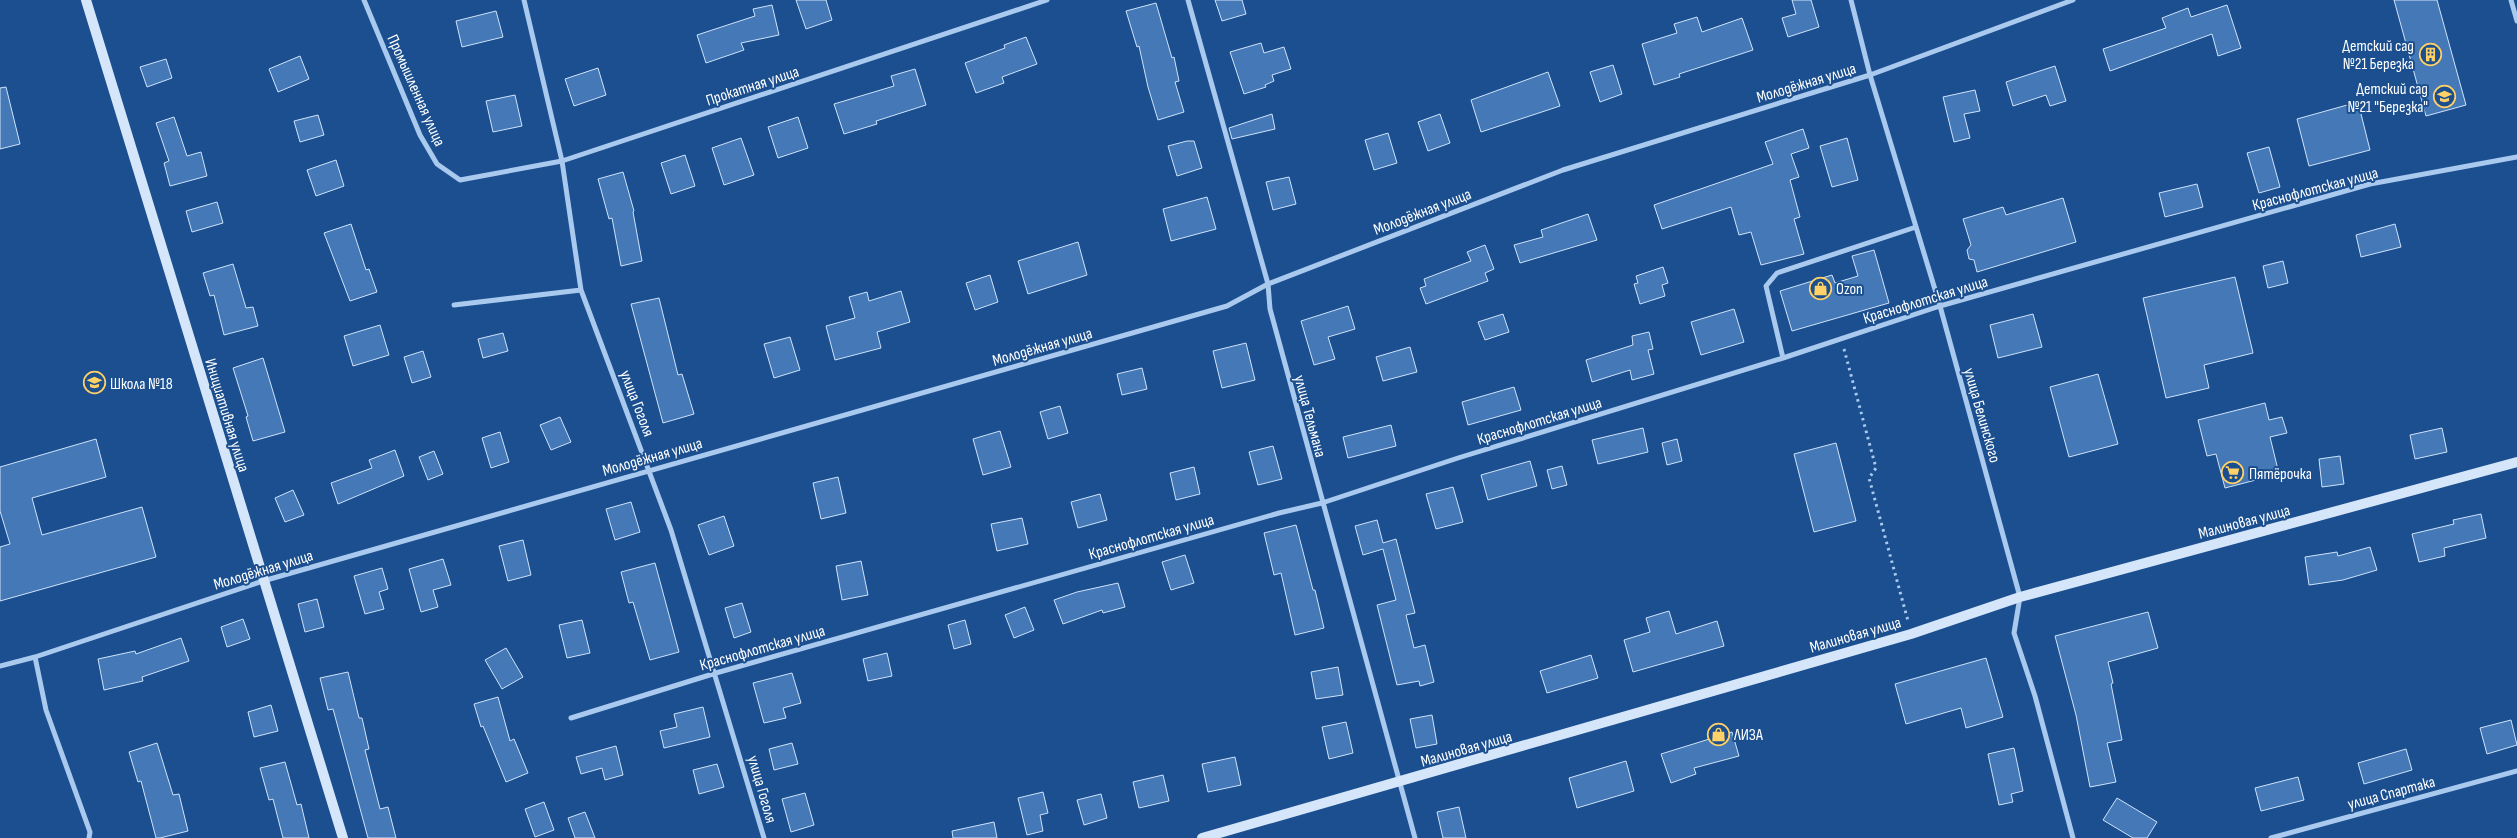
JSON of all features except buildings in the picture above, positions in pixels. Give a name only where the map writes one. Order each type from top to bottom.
[{"type":"street","name":"Инициативная улица","points":[[86,0],[263,581],[344,838]]},
{"type":"street","name":"Промышленная улица","points":[[364,0],[420,135],[437,164],[460,180]]},
{"type":"street","name":"улица Гоголя","points":[[524,0],[562,161],[581,290],[672,530],[764,838]]},
{"type":"street","name":"Прокатная улица","points":[[460,180],[562,161],[1048,0]]},
{"type":"street","name":"улица Тельмана","points":[[1188,0],[1268,284],[1270,310],[1415,838]]},
{"type":"street","name":"улица Белинского","points":[[1851,0],[1870,75],[1940,306],[2020,597],[2014,633],[2035,696],[2073,838]]},
{"type":"street","name":"Молодёжная улица","points":[[0,666],[35,657],[263,581],[650,469],[1227,306],[1268,284],[1563,170],[1870,75],[2073,0]]},
{"type":"street","points":[[2511,0],[2517,20]]},
{"type":"street","name":"Краснофлотская улица","points":[[571,718],[716,673],[1278,513],[1322,503],[1458,458],[1783,358],[1940,306],[2370,184],[2517,157]]},
{"type":"street","points":[[1783,358],[1766,286],[1770,279],[1777,273],[1916,227]]},
{"type":"street","points":[[454,305],[581,290]]},
{"type":"street","name":"Малиновая улица","points":[[1202,838],[1399,783],[1911,634],[2020,597],[2517,462]]},
{"type":"street","points":[[35,657],[46,710],[81,804],[90,832],[89,838]]},
{"type":"street","name":"улица Спартака","points":[[2271,838],[2517,771]]},
{"type":"path","points":[[1841,339],[1876,468],[1869,478],[1911,634]]},
{"type":"place","name":"Детский сад №21 Березка","points":[[2430,54]]},
{"type":"place","name":"Детский сад №21 \"Березка\"","points":[[2444,97]]},
{"type":"place","name":"Ozon","points":[[1820,288]]},
{"type":"place","name":"Школа №18","points":[[94,383]]},
{"type":"place","name":"Пятёрочка","points":[[2233,473]]},
{"type":"place","name":"ЛИЗА","points":[[1718,734]]}]
